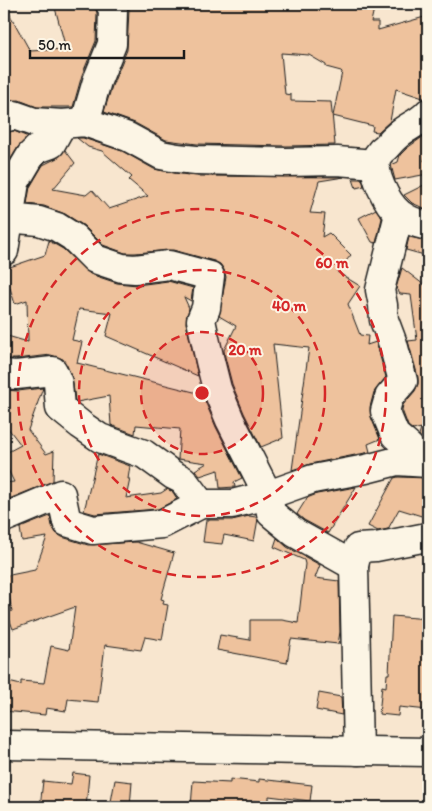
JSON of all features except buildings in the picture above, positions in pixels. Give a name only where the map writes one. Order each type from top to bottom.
[{"type":"street","points":[[4,251],[15,182],[19,174],[37,149],[52,144],[73,123],[97,81],[112,44],[113,9],[110,4]]},
{"type":"street","points":[[428,113],[424,118],[400,133],[378,155],[375,164],[382,191],[400,214],[419,224],[428,226]]},
{"type":"street","points":[[4,118],[14,115],[34,122],[73,123],[128,136],[162,155],[177,158],[286,162],[336,161],[375,164]]},
{"type":"street","points":[[397,462],[406,456],[409,447],[395,435],[386,411],[389,398],[403,381],[384,320],[380,290],[400,214]]},
{"type":"street","points":[[8,218],[39,221],[58,228],[73,237],[95,259],[122,268],[135,269],[169,265],[210,276],[206,308],[201,320],[217,389],[268,495],[271,513],[295,533],[354,566]]},
{"type":"street","points":[[4,374],[16,375],[53,371],[58,383],[60,408],[100,438],[144,454],[183,480],[201,504]]},
{"type":"street","points":[[4,518],[61,494],[67,522],[93,530],[162,524],[201,504],[232,504],[268,495],[313,479],[366,470],[397,462],[428,463]]},
{"type":"street","points":[[358,751],[354,566],[358,548],[376,548],[427,537]]},
{"type":"street","points":[[4,745],[428,752]]}]
